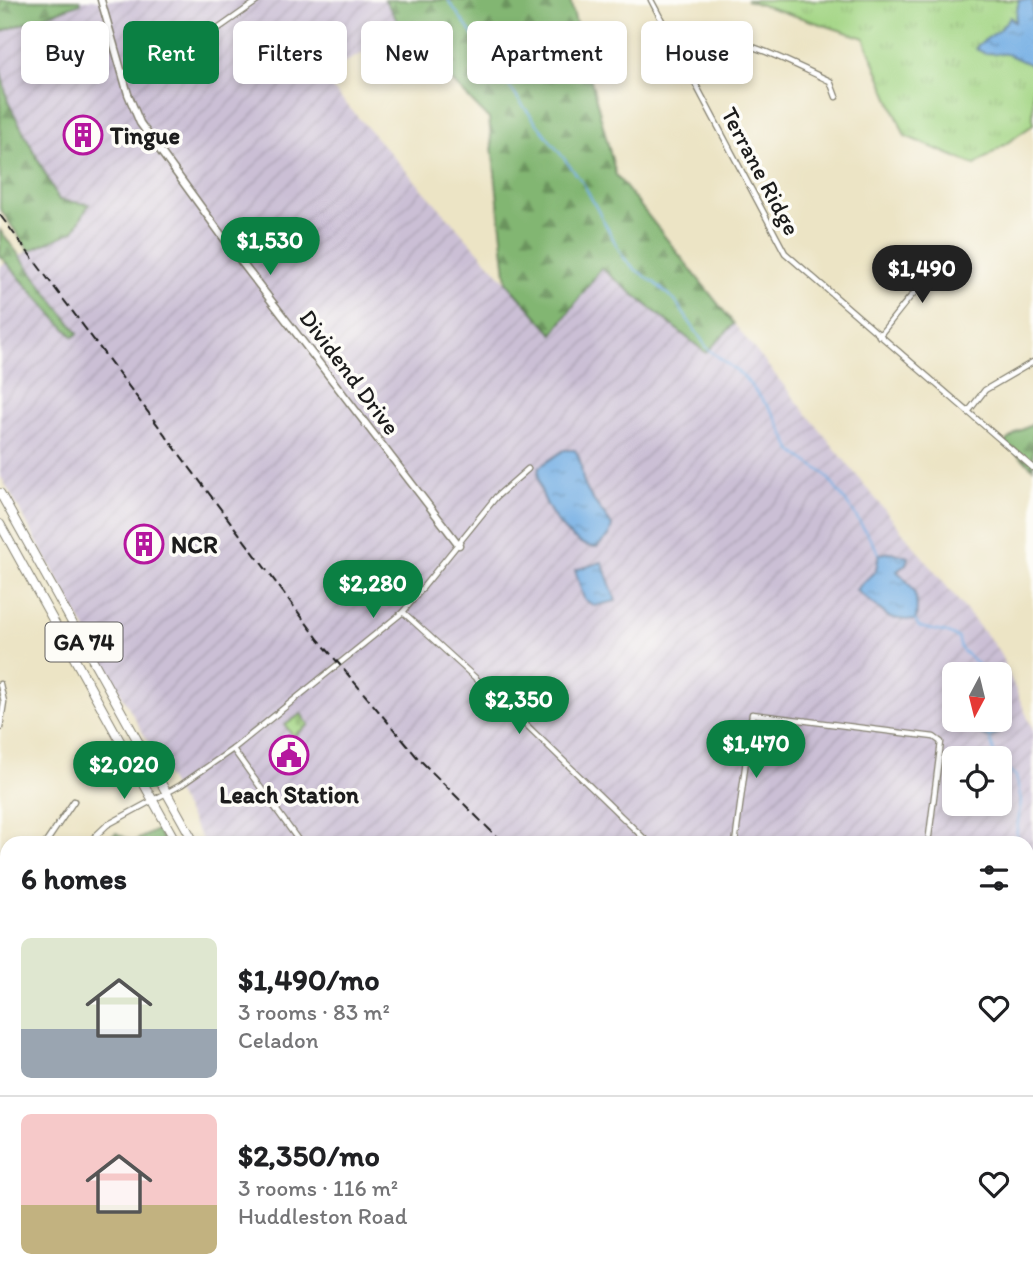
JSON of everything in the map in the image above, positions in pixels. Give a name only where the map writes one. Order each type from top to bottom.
[{"type":"main road","name":"GA 74","points":[[0,493],[191,836]]},
{"type":"main road","name":"GA 74","points":[[0,524],[173,836]]},
{"type":"street","name":"Dividend Drive","points":[[101,0],[134,110],[159,150],[459,545]]},
{"type":"street","points":[[121,73],[181,54],[259,0]]},
{"type":"street","name":"Terrane Ridge","points":[[651,0],[662,21]]},
{"type":"street","points":[[753,49],[830,81],[836,97]]},
{"type":"street","name":"Terrane Ridge","points":[[695,84],[785,253],[1033,467]]},
{"type":"street","points":[[879,336],[928,278],[959,263]]},
{"type":"street","points":[[968,412],[985,390],[1033,362]]},
{"type":"street","points":[[95,836],[107,825],[167,792],[233,749],[402,612],[459,545],[496,496],[528,469]]},
{"type":"street","points":[[402,612],[507,707],[642,836]]},
{"type":"street","points":[[0,684],[4,702],[0,728]]},
{"type":"street","points":[[736,836],[752,713],[922,735],[942,742],[929,836]]},
{"type":"street","points":[[233,749],[295,836]]},
{"type":"street","points":[[50,836],[74,801]]},
{"type":"shaded area","points":[[0,0],[385,0],[397,21],[361,21],[361,54],[347,61],[347,21],[233,21],[233,84],[328,84],[552,333],[601,268],[706,353],[734,324],[999,651],[1004,662],[942,662],[942,732],[1012,732],[1012,681],[1033,730],[1033,836],[200,836],[0,475],[0,266],[72,227],[0,93]]},
{"type":"green space","points":[[0,0],[80,0],[81,3],[31,21],[21,21],[21,24],[0,32]]},
{"type":"green space","points":[[385,0],[570,0],[576,21],[467,21],[467,84],[592,84],[616,175],[734,324],[706,353],[601,268],[553,334],[507,283],[489,119],[453,82],[453,21],[397,21]]},
{"type":"green space","points":[[746,0],[1024,0],[1033,35],[1033,125],[975,165],[905,136],[864,38]]},
{"type":"green space","points":[[0,68],[8,102],[59,200],[89,204],[74,231],[29,251],[0,209]]},
{"type":"green space","points":[[0,230],[78,334],[73,337],[0,256]]},
{"type":"green space","points":[[1033,424],[1033,468],[1005,443],[1017,432]]},
{"type":"green space","points":[[301,714],[309,725],[293,736],[285,725]]},
{"type":"green space","points":[[157,830],[161,836],[145,836]]},
{"type":"water","points":[[1019,0],[1033,0],[1033,66],[1007,54],[984,53],[976,49],[1010,17],[1015,22]]},
{"type":"water","points":[[564,450],[575,450],[586,489],[612,526],[609,536],[597,547],[574,539],[564,530],[554,518],[541,491],[539,467]]},
{"type":"water","points":[[891,552],[908,557],[906,564],[897,571],[914,593],[917,605],[916,621],[890,618],[856,590],[876,570],[879,554]]},
{"type":"water","points":[[602,562],[616,601],[594,606],[584,599],[575,570]]},
{"type":"water","points":[[979,732],[998,732],[990,739]]},
{"type":"waterway","points":[[448,0],[521,103],[583,183],[623,257],[675,301],[708,349],[743,376],[774,414],[792,451],[825,474],[879,553]]},
{"type":"waterway","points":[[915,620],[919,627],[958,638],[961,649],[975,662]]},
{"type":"waterway","points":[[990,739],[992,746]]},
{"type":"waterway","points":[[1012,773],[1016,776],[1021,801],[1016,836]]},
{"type":"railway","points":[[0,215],[319,640],[417,757],[496,836]]},
{"type":"place","name":"Tingue","points":[[83,135]]},
{"type":"place","name":"NCR","points":[[144,544]]},
{"type":"place","name":"Leach Station","points":[[289,755]]}]
